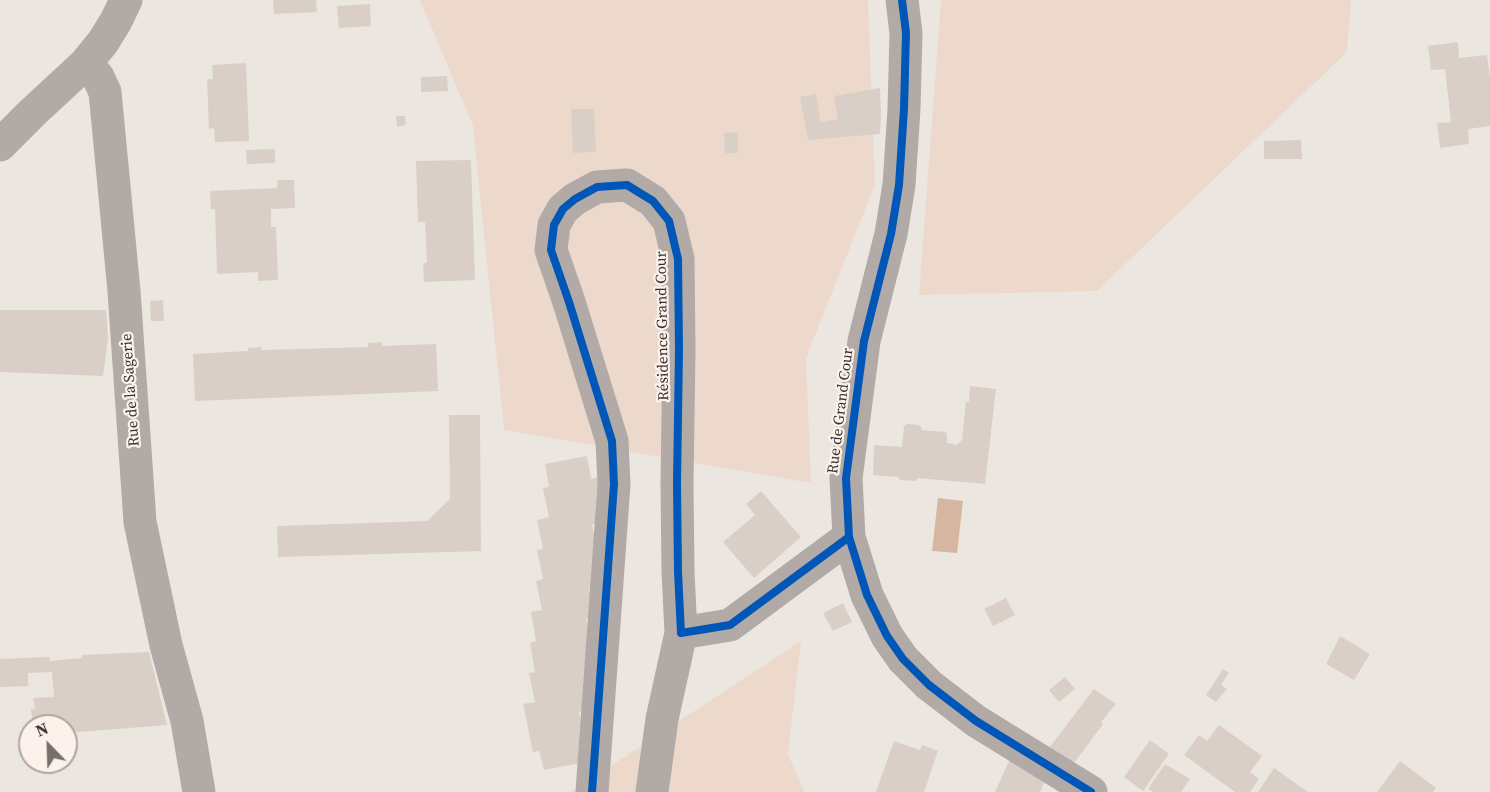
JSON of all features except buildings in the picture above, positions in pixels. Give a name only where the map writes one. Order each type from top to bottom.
[{"type":"street","points":[[0,145],[86,63],[103,42],[126,0]]},
{"type":"street","name":"Rue de Grand Cour","points":[[902,0],[906,33],[904,109],[898,185],[891,234],[864,342],[857,387],[846,478],[849,537],[867,596],[887,636],[903,659],[929,685],[976,721],[1091,792]]},
{"type":"street","name":"Rue de la Sagerie","points":[[86,63],[98,77],[105,92],[124,291],[140,522],[166,645],[187,721],[200,792]]},
{"type":"street","name":"Résidence Grand Cour","points":[[592,792],[614,484],[612,441],[551,250],[554,225],[563,209],[575,199],[597,187],[627,185],[653,201],[669,221],[678,259],[678,561],[681,633],[663,719],[652,792]]},
{"type":"street","points":[[681,633],[729,625],[849,537]]},
{"type":"shaded area","points":[[420,0],[868,0],[875,185],[806,358],[811,483],[504,430],[473,126]]},
{"type":"shaded area","points":[[941,0],[1351,0],[1347,52],[1097,291],[919,295]]},
{"type":"shaded area","points":[[938,498],[963,501],[957,553],[932,551]]},
{"type":"shaded area","points":[[801,641],[788,754],[804,792],[571,792]]},
{"type":"cycle path","points":[[902,0],[906,33],[899,185],[891,234],[864,341],[846,478],[849,537],[867,595],[887,636],[903,659],[929,685],[976,721],[1091,792]]},
{"type":"cycle path","points":[[592,792],[614,484],[612,441],[551,250],[554,225],[563,209],[575,199],[597,187],[627,185],[653,201],[669,221],[678,259],[677,483],[681,633],[730,625],[849,537]]}]
